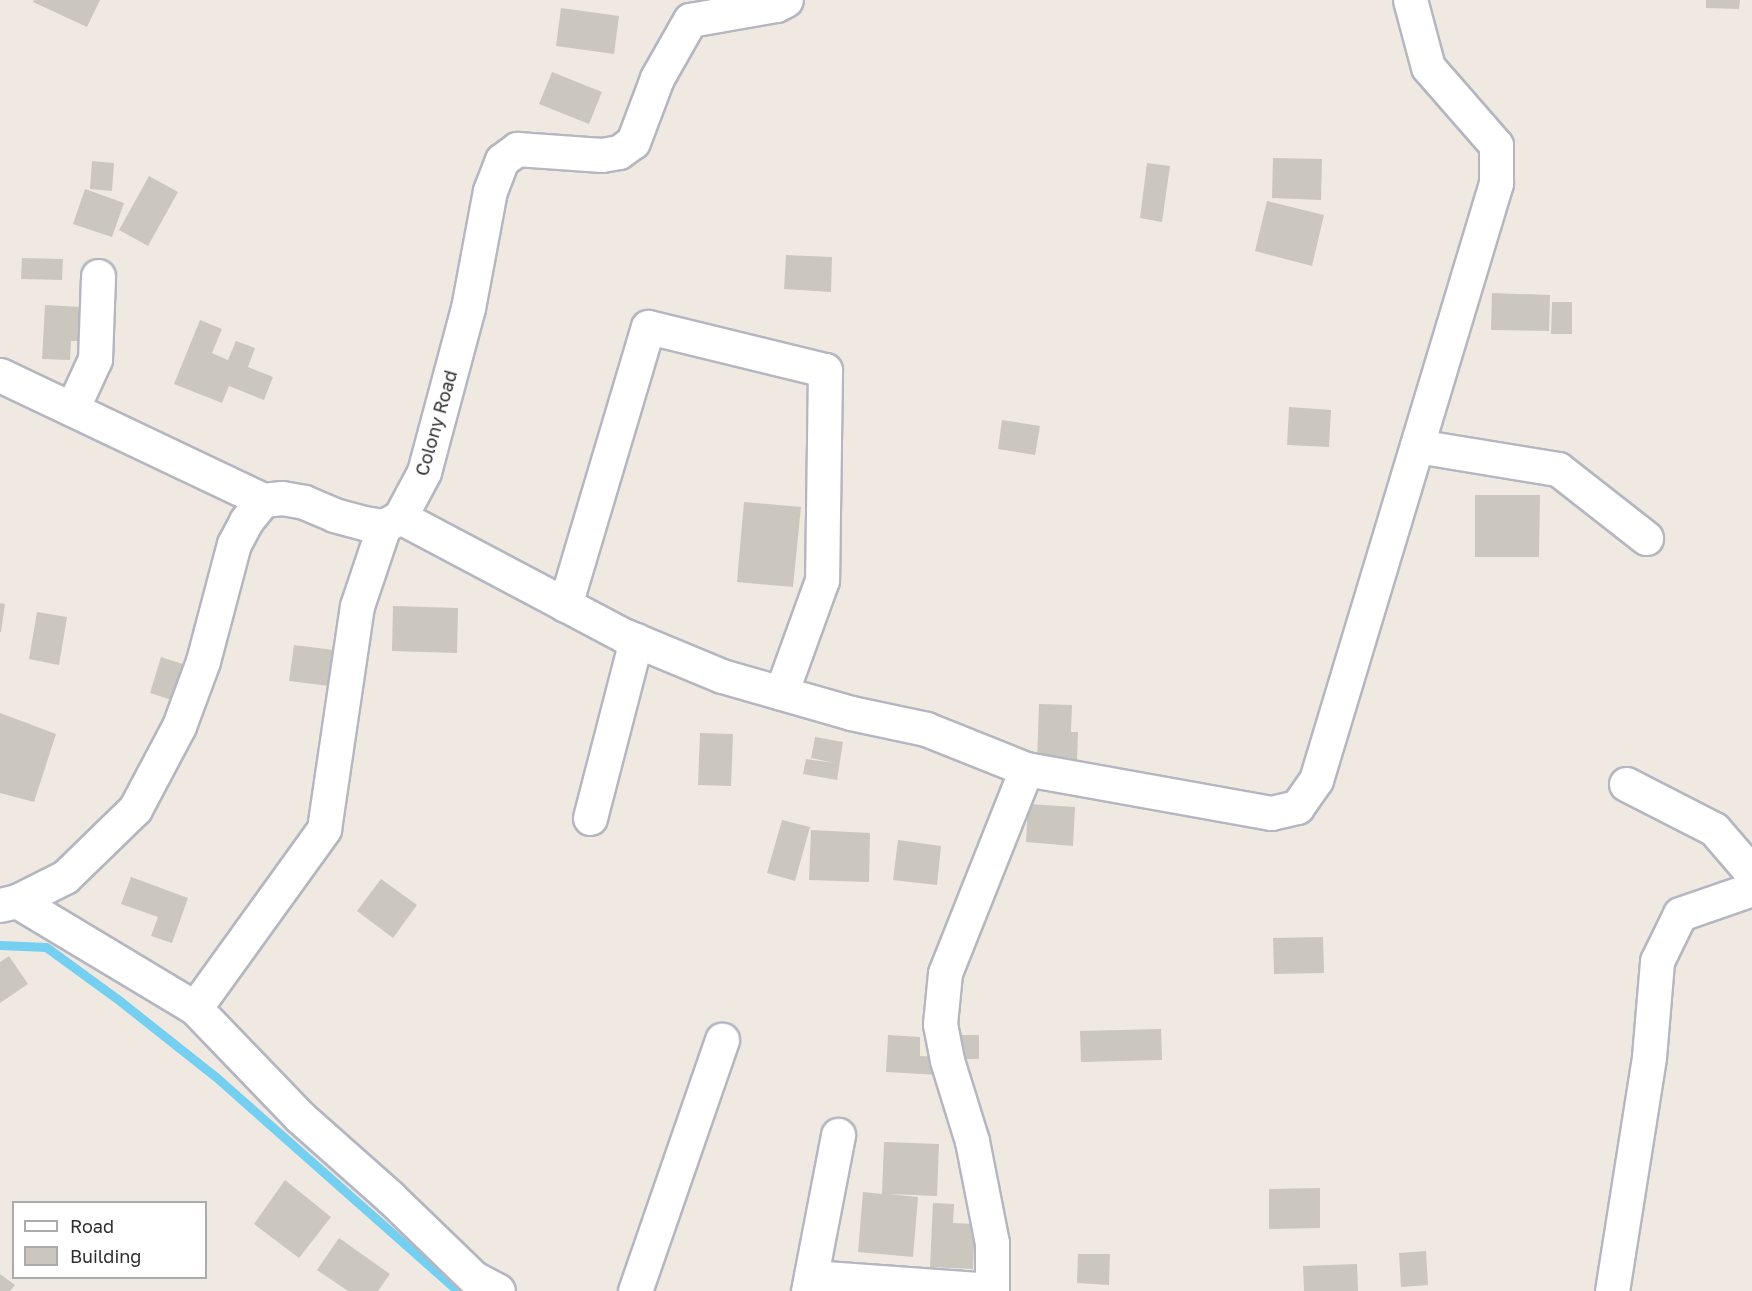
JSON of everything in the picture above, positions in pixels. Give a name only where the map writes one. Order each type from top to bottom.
[{"type":"street","points":[[0,375],[263,500],[282,498],[304,502],[334,515],[392,521],[636,640],[722,676],[851,713],[926,729],[1026,769],[1271,813],[1297,807],[1316,780],[1496,183],[1496,145],[1428,68],[1410,0]]},
{"type":"street","name":"Colony Road","points":[[392,521],[424,472],[468,308],[490,191],[502,160],[517,149],[602,155],[619,152],[633,142],[657,78],[690,20],[779,2]]},
{"type":"street","points":[[72,409],[95,359],[98,276]]},
{"type":"street","points":[[566,605],[648,327],[825,370],[822,580],[781,693]]},
{"type":"street","points":[[1417,446],[1558,469],[1646,538]]},
{"type":"street","points":[[8,903],[65,878],[135,809],[179,726],[203,661],[234,544],[246,521],[263,500]]},
{"type":"street","points":[[195,1008],[324,828],[357,606],[392,521]]},
{"type":"street","points":[[590,818],[636,640]]},
{"type":"street","points":[[838,1135],[809,1284],[992,1291],[992,1243],[972,1141],[947,1060],[940,1024],[945,973],[1026,769]]},
{"type":"street","points":[[1626,784],[1714,829],[1752,873]]},
{"type":"street","points":[[1612,1291],[1649,1057],[1657,961],[1680,914],[1752,890]]},
{"type":"street","points":[[8,903],[195,1008],[300,1117],[390,1197],[474,1278],[498,1291]]},
{"type":"street","points":[[635,1291],[722,1040]]},
{"type":"building","points":[[34,0],[100,0],[87,27],[33,2]]},
{"type":"building","points":[[1706,0],[1740,0],[1739,9],[1706,8]]},
{"type":"building","points":[[561,8],[619,16],[614,54],[556,46]]},
{"type":"building","points":[[552,72],[602,92],[589,124],[539,104]]},
{"type":"building","points":[[1273,158],[1322,159],[1321,200],[1272,198]]},
{"type":"building","points":[[92,161],[114,163],[112,191],[90,189]]},
{"type":"building","points":[[1147,163],[1170,166],[1162,222],[1140,218]]},
{"type":"building","points":[[149,176],[178,192],[148,246],[119,230]]},
{"type":"building","points":[[85,189],[124,203],[112,237],[73,224]]},
{"type":"building","points":[[1267,201],[1324,215],[1312,266],[1255,251]]},
{"type":"building","points":[[786,255],[832,257],[831,292],[784,289]]},
{"type":"building","points":[[22,258],[63,259],[62,280],[21,279]]},
{"type":"building","points":[[1492,293],[1550,295],[1549,331],[1491,330]]},
{"type":"building","points":[[1552,302],[1572,302],[1572,334],[1551,334]]},
{"type":"building","points":[[45,305],[81,307],[79,341],[71,341],[70,360],[42,359]]},
{"type":"building","points":[[200,320],[222,329],[212,353],[228,360],[236,341],[255,348],[248,367],[273,377],[264,400],[229,386],[222,403],[174,384]]},
{"type":"building","points":[[1289,407],[1331,410],[1329,447],[1287,445]]},
{"type":"building","points":[[1002,420],[1040,426],[1035,455],[998,449]]},
{"type":"building","points":[[1475,495],[1540,495],[1539,557],[1475,557]]},
{"type":"building","points":[[744,502],[801,507],[793,587],[737,582]]},
{"type":"building","points":[[0,603],[5,604],[1,632],[0,632]]},
{"type":"building","points":[[393,606],[458,608],[457,653],[392,651]]},
{"type":"building","points":[[37,612],[67,617],[59,665],[29,659]]},
{"type":"building","points":[[294,645],[334,650],[329,686],[289,681]]},
{"type":"building","points":[[161,657],[186,665],[175,701],[150,693]]},
{"type":"building","points":[[1039,704],[1072,705],[1071,732],[1078,732],[1077,762],[1037,761]]},
{"type":"building","points":[[0,713],[56,734],[34,802],[0,793]]},
{"type":"building","points":[[700,733],[733,734],[731,786],[698,785]]},
{"type":"building","points":[[815,737],[843,742],[837,780],[803,774],[806,759],[835,763],[811,758]]},
{"type":"building","points":[[1028,804],[1075,807],[1073,846],[1026,842]]},
{"type":"building","points":[[782,820],[810,827],[795,881],[767,873]]},
{"type":"building","points":[[811,830],[870,833],[869,882],[809,880]]},
{"type":"building","points":[[898,840],[941,846],[937,885],[893,880]]},
{"type":"building","points":[[131,877],[188,898],[172,943],[151,936],[158,917],[121,904]]},
{"type":"building","points":[[381,879],[417,905],[393,938],[357,911]]},
{"type":"building","points":[[1323,937],[1324,973],[1274,974],[1273,938]]},
{"type":"building","points":[[9,956],[28,984],[0,1003],[0,962]]},
{"type":"building","points":[[1161,1029],[1162,1060],[1081,1062],[1080,1031]]},
{"type":"building","points":[[888,1035],[920,1037],[920,1056],[941,1057],[940,1075],[886,1072]]},
{"type":"building","points":[[957,1035],[979,1035],[979,1059],[957,1059]]},
{"type":"building","points":[[884,1142],[939,1144],[937,1196],[888,1194],[918,1197],[913,1257],[858,1252],[863,1192],[882,1194]]},
{"type":"building","points":[[285,1180],[331,1217],[299,1258],[254,1224]]},
{"type":"building","points":[[1320,1188],[1320,1228],[1269,1229],[1269,1189]]},
{"type":"building","points":[[933,1203],[954,1204],[953,1223],[975,1224],[973,1269],[930,1267]]},
{"type":"building","points":[[339,1238],[390,1274],[378,1291],[348,1291],[317,1270]]},
{"type":"building","points":[[1426,1251],[1428,1285],[1401,1287],[1399,1253]]},
{"type":"building","points":[[1078,1254],[1110,1254],[1109,1285],[1077,1283]]},
{"type":"building","points":[[1357,1264],[1358,1291],[1304,1291],[1303,1266]]},
{"type":"building","points":[[0,1274],[15,1285],[10,1291],[0,1291]]},
{"type":"waterway","points":[[0,945],[46,947],[120,1001],[216,1077],[458,1291]]}]
